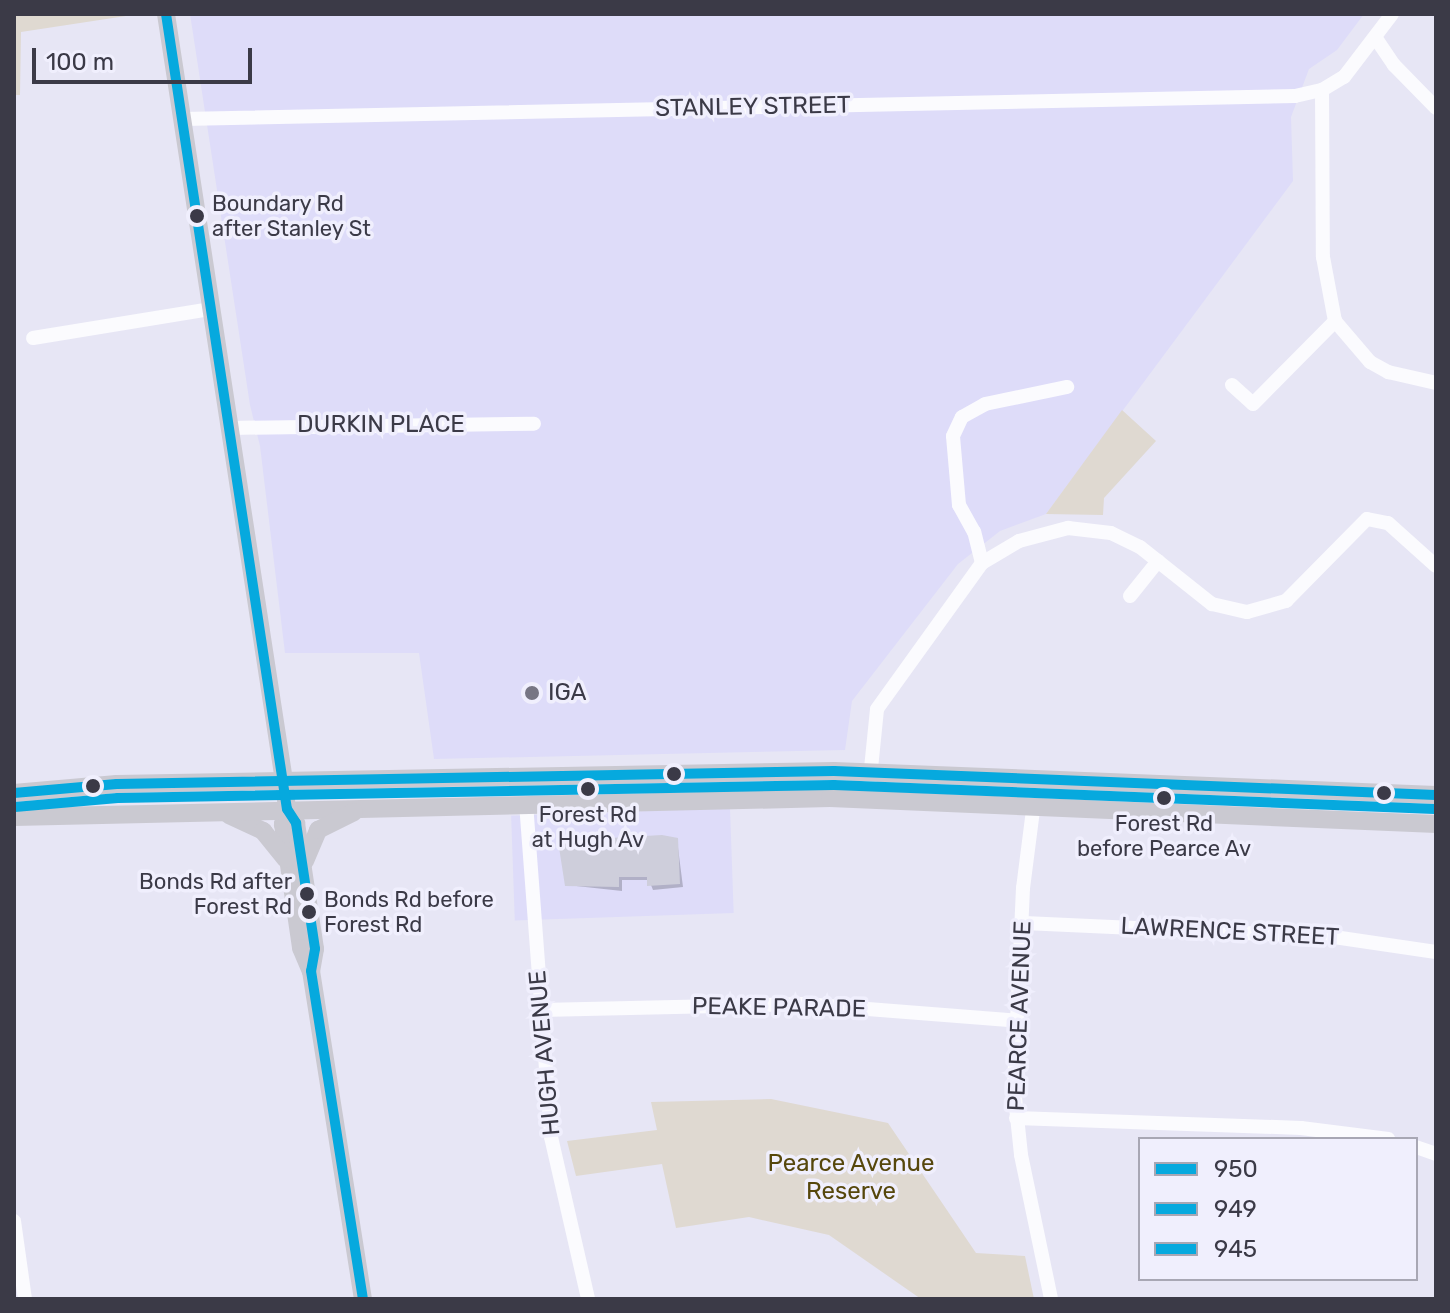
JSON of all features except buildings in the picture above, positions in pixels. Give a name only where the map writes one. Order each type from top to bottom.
[{"type":"main road","points":[[166,14],[287,809],[296,823],[296,866],[315,949],[311,971],[363,1299]]},
{"type":"main road","points":[[14,793],[89,785],[870,772],[1436,795]]},
{"type":"main road","points":[[14,817],[372,806],[868,798],[1436,824]]},
{"type":"main road","points":[[296,866],[318,830],[372,806]]},
{"type":"main road","points":[[211,810],[258,827],[296,866]]},
{"type":"street","points":[[1392,14],[1344,77],[1322,90],[1323,257],[1335,321],[1370,362],[1388,372],[1436,383]]},
{"type":"street","points":[[1375,37],[1394,65],[1436,108]]},
{"type":"street","name":"STANLEY STREET","points":[[183,119],[1259,97],[1322,90]]},
{"type":"street","points":[[33,338],[210,309]]},
{"type":"street","points":[[1232,385],[1253,404],[1335,321]]},
{"type":"street","points":[[982,563],[974,532],[959,505],[953,436],[962,417],[985,404],[1067,387]]},
{"type":"street","name":"DURKIN PLACE","points":[[229,428],[534,424]]},
{"type":"street","points":[[868,798],[877,709],[982,563],[1019,541],[1068,528],[1121,536],[1222,608],[1262,612],[1286,601],[1367,519],[1388,523],[1436,566]]},
{"type":"street","points":[[1130,596],[1158,561]]},
{"type":"street","name":"PEARCE AVENUE","points":[[1037,779],[1024,923],[1016,1118],[1051,1299]]},
{"type":"street","name":"HUGH AVENUE","points":[[526,803],[551,1137],[588,1299]]},
{"type":"street","name":"LAWRENCE STREET","points":[[1024,923],[1334,937],[1436,952]]},
{"type":"street","name":"PEAKE PARADE","points":[[541,1010],[804,1004],[1018,1021]]},
{"type":"street","points":[[1016,1118],[1301,1128],[1372,1137]]},
{"type":"street","points":[[14,1221],[25,1299]]},
{"type":"shaded area","points":[[190,14],[1364,14],[1337,50],[1309,69],[1291,117],[1293,181],[1046,514],[1000,531],[958,564],[852,701],[845,750],[434,759],[419,653],[285,653],[260,446],[250,405]]},
{"type":"shaded area","points":[[730,808],[734,913],[515,921],[511,816]]},
{"type":"green space","points":[[14,14],[139,14],[21,32],[20,95],[14,95]]},
{"type":"green space","points":[[1122,410],[1156,441],[1104,498],[1103,515],[1046,514]]},
{"type":"green space","name":"Pearce Avenue Reserve","points":[[771,1099],[888,1123],[976,1253],[1025,1256],[1034,1299],[921,1299],[829,1235],[749,1217],[676,1228],[662,1164],[576,1176],[567,1141],[657,1130],[651,1102]]},
{"type":"transit line","name":"945","points":[[166,14],[287,809],[296,823],[315,949],[311,971],[363,1299]]},
{"type":"transit line","name":"950","points":[[14,793],[117,784],[834,771],[1436,795]]},
{"type":"transit line","name":"949","points":[[15,807],[118,798],[834,785],[1435,809]]},
{"type":"place","name":"Boundary Rd after Stanley St","points":[[197,216]]},
{"type":"place","name":"IGA","points":[[532,693]]},
{"type":"place","name":"Forest Rd at Hugh Av","points":[[588,789]]},
{"type":"place","name":"Forest Rd before Pearce Av","points":[[1164,798]]},
{"type":"place","name":"Bonds Rd after Forest Rd","points":[[307,894]]},
{"type":"place","name":"Bonds Rd before Forest Rd","points":[[309,912]]}]
